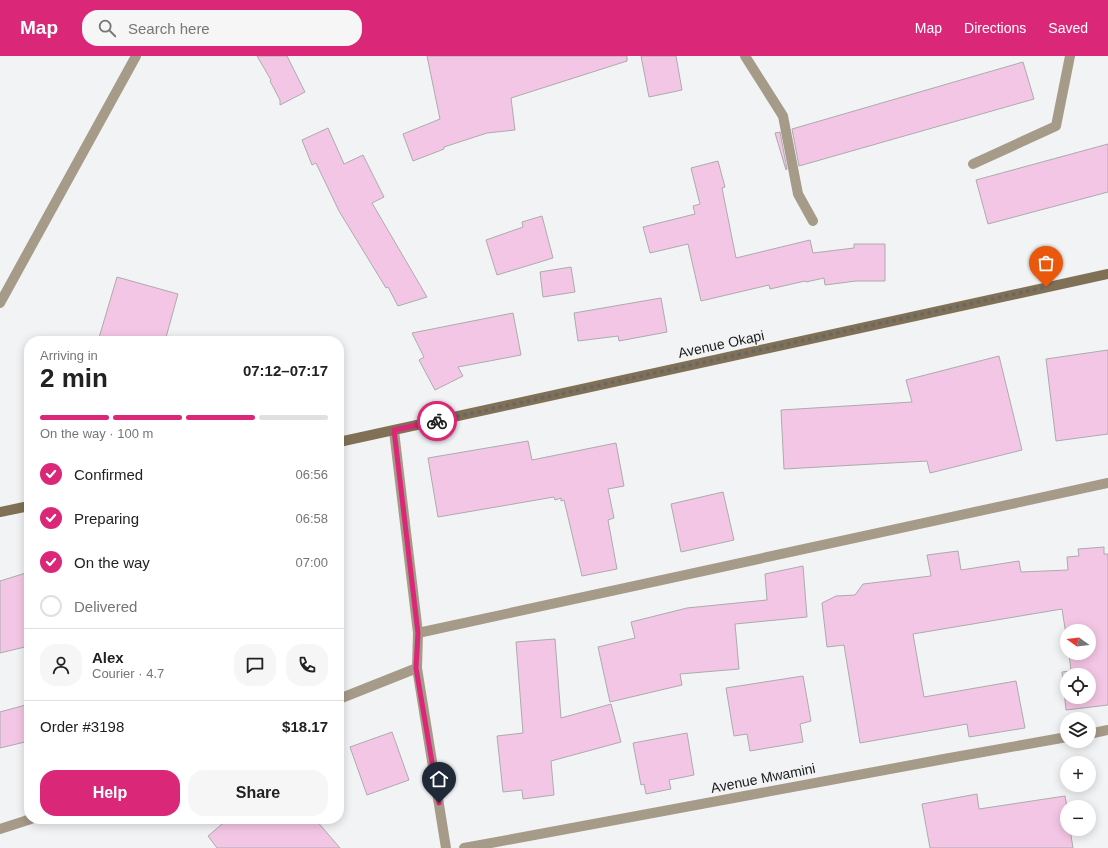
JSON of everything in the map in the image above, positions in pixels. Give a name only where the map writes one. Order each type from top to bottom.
[{"type":"street","points":[[0,302],[136,56]]},
{"type":"street","points":[[745,56],[783,116],[798,194],[813,221]]},
{"type":"street","points":[[972,164],[1056,126],[1070,56]]},
{"type":"street","name":"Avenue Okapi","points":[[344,441],[1108,274]]},
{"type":"street","points":[[394,430],[418,633],[416,668],[446,848]]},
{"type":"street","points":[[418,633],[1108,483]]},
{"type":"street","points":[[0,512],[24,507]]},
{"type":"street","points":[[344,697],[416,668]]},
{"type":"street","points":[[1096,733],[1108,730]]},
{"type":"street","name":"Avenue Mwamini","points":[[464,848],[944,759],[1060,739]]},
{"type":"street","points":[[0,829],[24,821]]},
{"type":"building","points":[[257,56],[287,56],[305,92],[280,105],[280,100],[270,81],[271,80]]},
{"type":"building","points":[[427,56],[627,56],[627,61],[511,98],[515,130],[487,133],[444,147],[444,149],[413,161],[403,134],[440,119]]},
{"type":"building","points":[[641,56],[676,56],[682,90],[649,97]]},
{"type":"building","points":[[1023,62],[1034,99],[799,166],[792,129]]},
{"type":"building","points":[[328,128],[344,164],[363,155],[384,197],[372,203],[427,297],[398,306],[388,287],[386,288],[339,211],[316,163],[312,165],[302,140]]},
{"type":"building","points":[[780,132],[787,169],[786,170],[775,133]]},
{"type":"building","points":[[1108,144],[1108,192],[988,224],[976,180]]},
{"type":"building","points":[[718,161],[725,187],[722,188],[736,258],[810,240],[813,253],[854,248],[854,244],[885,244],[885,281],[856,281],[825,285],[824,278],[770,289],[769,285],[701,301],[688,244],[650,253],[643,227],[695,214],[693,206],[700,204],[691,168]]},
{"type":"building","points":[[542,216],[553,258],[497,275],[486,240],[523,227],[522,222]]},
{"type":"building","points":[[571,267],[575,292],[543,297],[540,272]]},
{"type":"building","points":[[117,277],[178,294],[166,336],[99,336]]},
{"type":"building","points":[[661,298],[667,332],[619,341],[618,336],[578,341],[574,313]]},
{"type":"building","points":[[513,313],[521,355],[458,367],[463,376],[435,390],[419,360],[424,357],[412,333]]},
{"type":"building","points":[[1108,350],[1108,434],[1056,441],[1046,359]]},
{"type":"building","points":[[999,356],[1022,450],[930,473],[927,461],[784,469],[781,410],[912,402],[906,380]]},
{"type":"building","points":[[528,441],[532,460],[616,443],[624,486],[608,489],[614,518],[608,520],[617,569],[582,576],[564,500],[561,501],[561,498],[555,500],[554,497],[438,517],[428,458]]},
{"type":"building","points":[[723,492],[734,540],[681,552],[671,504]]},
{"type":"building","points":[[1104,547],[1104,554],[1108,554],[1108,705],[1066,710],[1065,704],[1096,704],[1096,668],[1071,668],[1070,660],[1096,660],[1096,624],[1064,624],[1062,609],[913,634],[924,697],[1016,681],[1025,728],[969,737],[967,724],[860,743],[844,645],[827,647],[822,603],[836,596],[855,595],[863,584],[931,576],[927,555],[958,551],[961,570],[1019,561],[1021,572],[1068,570],[1067,557],[1079,556],[1078,549]]},
{"type":"building","points":[[803,566],[807,617],[735,624],[739,669],[680,674],[682,685],[610,702],[598,647],[635,638],[631,622],[687,608],[767,600],[765,574]]},
{"type":"building","points":[[24,574],[24,647],[0,653],[0,581]]},
{"type":"building","points":[[555,639],[561,718],[611,704],[621,742],[551,761],[554,795],[523,799],[522,790],[503,792],[497,736],[523,733],[516,642]]},
{"type":"building","points":[[803,676],[811,721],[800,724],[803,742],[750,751],[747,734],[734,736],[726,688]]},
{"type":"building","points":[[24,705],[24,742],[0,748],[0,712]]},
{"type":"building","points":[[392,732],[409,780],[367,795],[350,747]]},
{"type":"building","points":[[687,733],[694,775],[669,780],[671,789],[646,794],[644,784],[641,785],[633,743]]},
{"type":"building","points":[[977,794],[979,809],[1065,796],[1066,800],[1060,800],[1060,836],[1071,836],[1073,848],[930,848],[922,804]]},
{"type":"building","points":[[222,824],[319,824],[340,848],[217,848],[208,836]]},
{"type":"way so far","points":[[437,421],[1046,287]]},
{"type":"route","points":[[437,421],[394,430],[418,633],[416,668],[439,803]]}]
